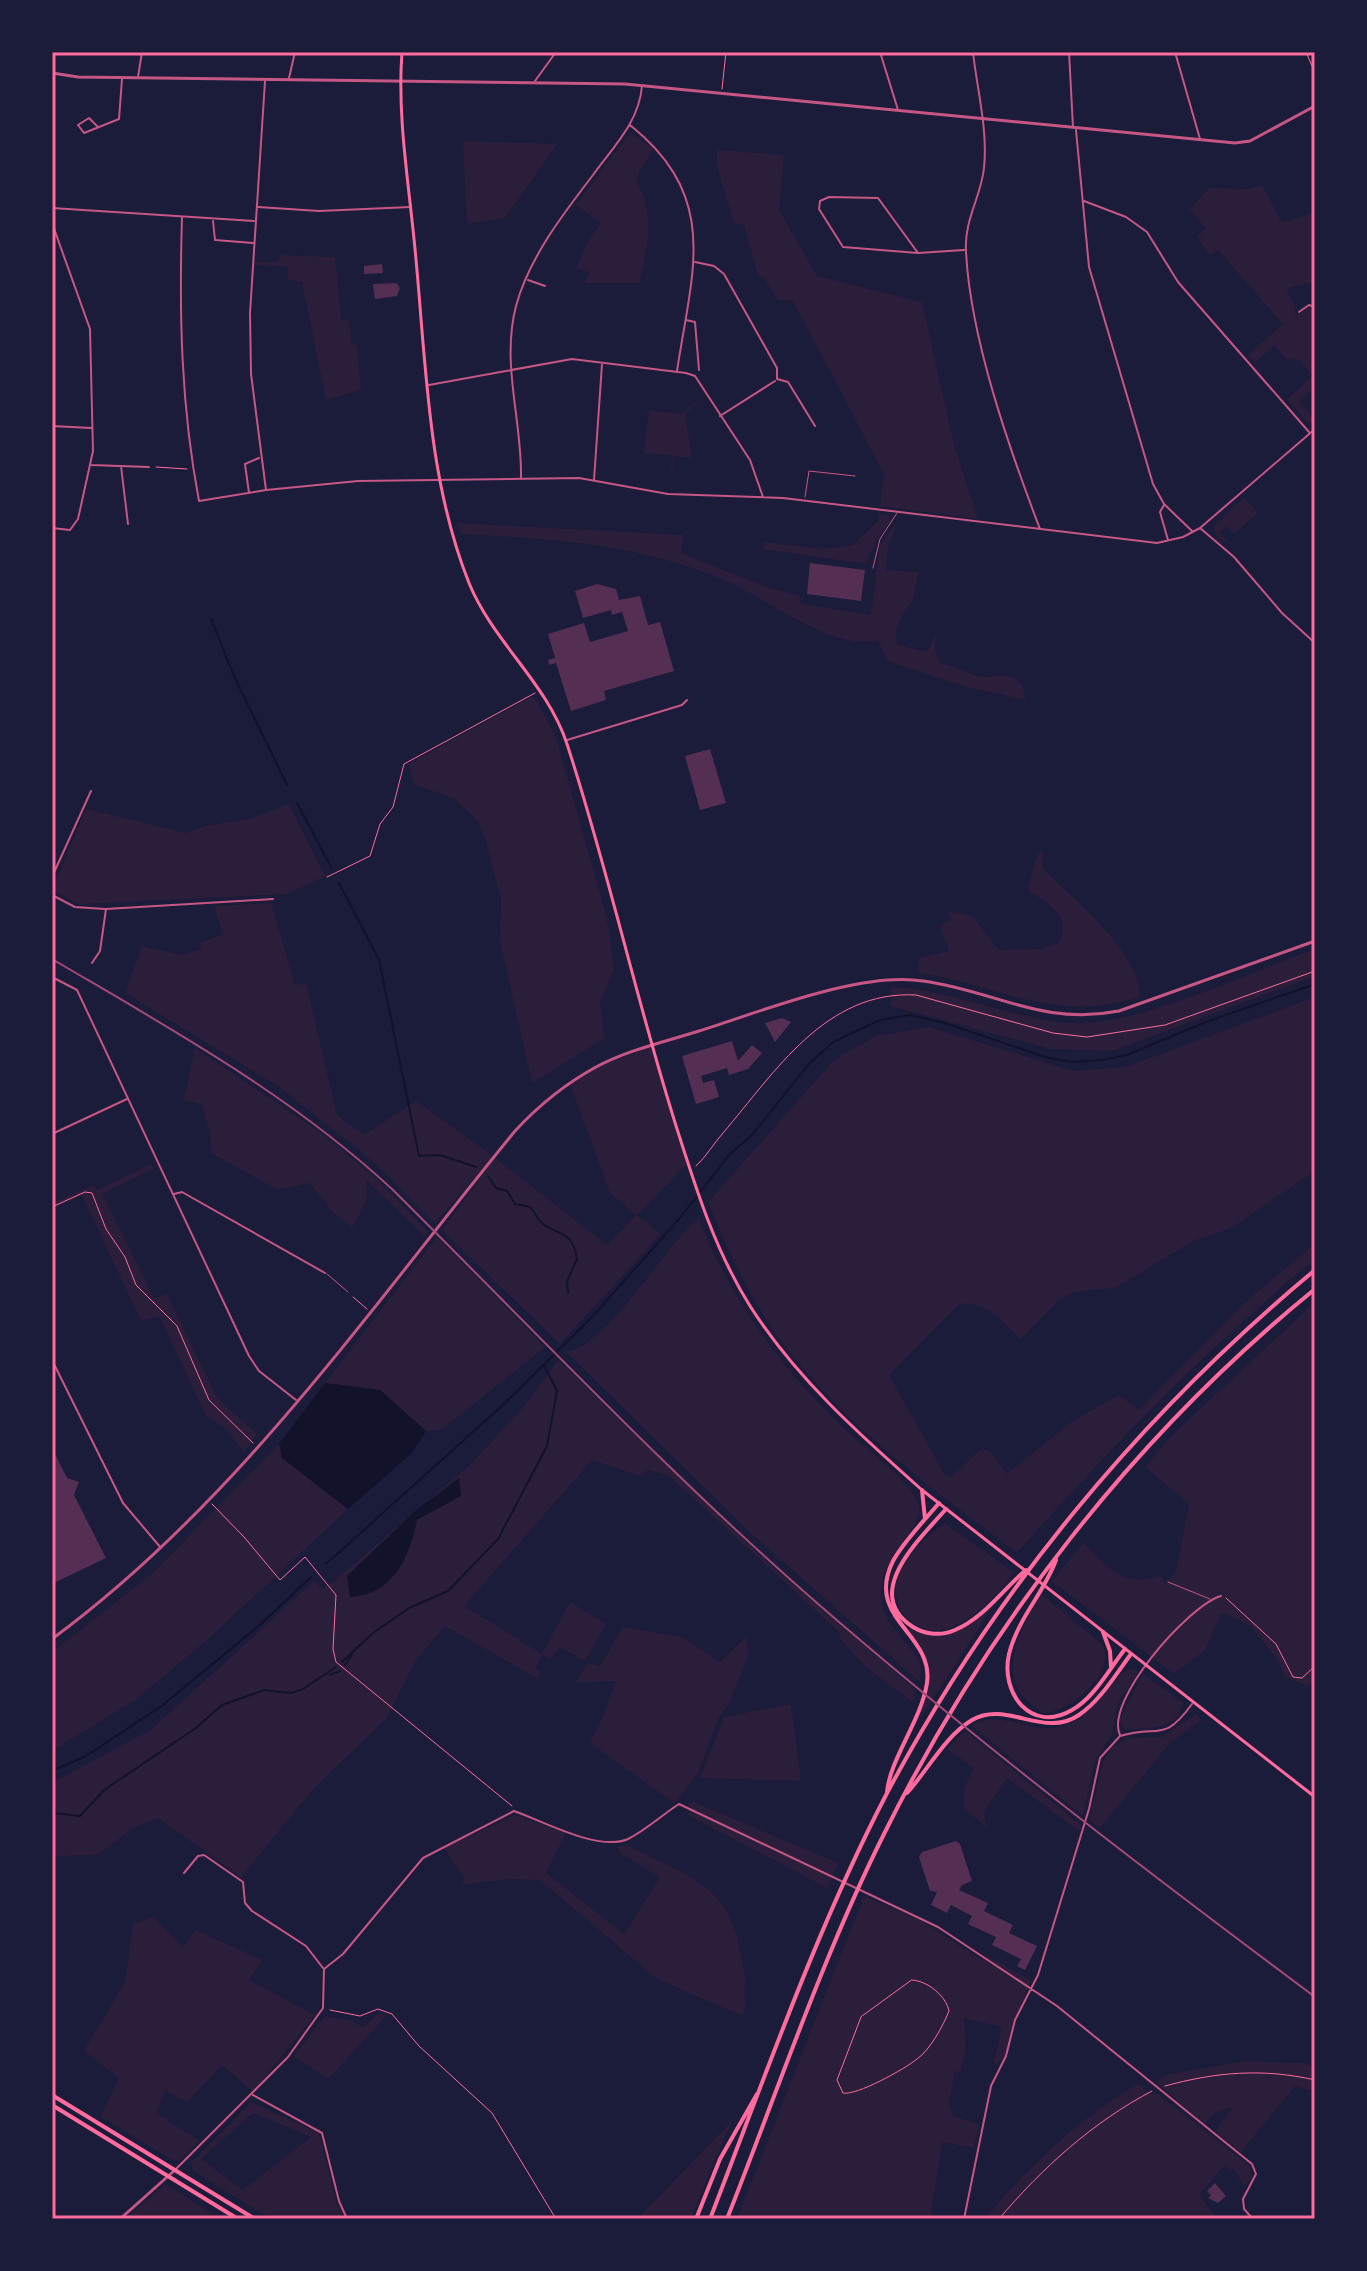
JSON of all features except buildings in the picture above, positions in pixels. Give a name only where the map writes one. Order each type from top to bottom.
[{"type":"main road","points":[[402,52],[401,82],[411,207],[429,385],[440,480],[451,524],[469,583],[484,612],[541,690],[566,740],[690,1169],[735,1280],[775,1342],[827,1403],[922,1490],[1315,1797]]},
{"type":"main road","points":[[946,1509],[901,1561],[893,1581],[896,1608],[914,1627],[935,1634],[957,1629],[982,1612],[1031,1565],[1158,1415],[1246,1329],[1315,1270]]},
{"type":"main road","points":[[727,2219],[840,1929],[901,1800],[973,1676],[1059,1554],[1112,1488],[1190,1403],[1315,1289]]},
{"type":"main road","points":[[922,1490],[925,1520]]},
{"type":"main road","points":[[887,1795],[888,1779],[920,1709],[927,1674],[921,1651],[890,1609],[887,1577],[894,1559],[939,1503]]},
{"type":"main road","points":[[1059,1554],[1017,1630],[1008,1664],[1009,1690],[1021,1706],[1035,1714],[1052,1717],[1072,1710],[1125,1649]]},
{"type":"main road","points":[[710,2219],[820,1939],[887,1795],[942,1697],[1031,1565]]},
{"type":"main road","points":[[1103,1632],[1110,1651],[1111,1667]]},
{"type":"main road","points":[[901,1800],[953,1737],[972,1720],[993,1714],[1048,1725],[1069,1721],[1088,1708],[1131,1654]]},
{"type":"main road","points":[[696,2219],[720,2159],[764,2081]]},
{"type":"main road","points":[[52,2095],[255,2219]]},
{"type":"main road","points":[[52,2105],[238,2219]]},
{"type":"street","points":[[138,77],[142,52]]},
{"type":"street","points":[[289,80],[295,52]]},
{"type":"street","points":[[535,82],[556,52]]},
{"type":"street","points":[[880,52],[898,111]]},
{"type":"street","points":[[973,52],[983,120],[984,167],[968,218],[965,250],[992,384],[1040,530]]},
{"type":"street","points":[[1069,52],[1089,267],[1153,484],[1164,504],[1193,532]]},
{"type":"street","points":[[1175,52],[1200,140]]},
{"type":"street","points":[[52,73],[122,78],[642,86],[1200,140],[1250,141],[1315,106]]},
{"type":"street","points":[[97,126],[120,117],[122,78]]},
{"type":"street","points":[[265,80],[250,313],[251,374],[266,490]]},
{"type":"street","points":[[521,478],[509,368],[515,308],[526,279],[571,203],[630,125],[640,106],[642,86]]},
{"type":"street","points":[[630,125],[656,146],[683,186],[694,232],[693,262],[677,372]]},
{"type":"street","points":[[918,253],[878,198],[829,197],[820,201],[819,209],[843,247],[918,253],[965,250]]},
{"type":"street","points":[[1082,200],[1126,217],[1147,232],[1178,282],[1310,433]]},
{"type":"street","points":[[258,207],[356,211],[411,207]]},
{"type":"street","points":[[52,208],[255,221]]},
{"type":"street","points":[[182,217],[179,316],[182,381],[199,501],[333,482],[521,478],[594,480],[683,496],[763,497],[1142,543],[1169,542],[1200,528],[1315,429]]},
{"type":"street","points":[[214,219],[215,240],[254,243]]},
{"type":"street","points":[[52,223],[90,329],[91,428],[90,465],[80,513],[73,527],[52,528]]},
{"type":"street","points":[[693,262],[714,266],[724,274],[777,368],[777,379]]},
{"type":"street","points":[[526,279],[545,286]]},
{"type":"street","points":[[1299,312],[1309,305],[1315,307]]},
{"type":"street","points":[[685,320],[695,322],[699,370]]},
{"type":"street","points":[[429,385],[509,368],[572,359],[695,376],[750,460],[763,497]]},
{"type":"street","points":[[594,480],[602,363]]},
{"type":"street","points":[[719,417],[777,379],[788,382],[815,426]]},
{"type":"street","points":[[52,426],[91,428]]},
{"type":"street","points":[[249,493],[245,464],[260,457]]},
{"type":"street","points":[[90,465],[149,467]]},
{"type":"street","points":[[121,466],[128,524]]},
{"type":"street","points":[[1164,504],[1160,512],[1169,542]]},
{"type":"street","points":[[1200,528],[1234,557],[1282,613],[1315,643]]},
{"type":"street","points":[[566,740],[682,705],[687,700]]},
{"type":"street","points":[[52,877],[91,791]]},
{"type":"street","points":[[53,896],[75,907],[106,909],[273,899]]},
{"type":"street","points":[[92,963],[100,951],[106,909]]},
{"type":"street","points":[[52,1639],[161,1548],[210,1502],[515,1131],[541,1104],[597,1066],[652,1046],[878,980],[924,981],[1033,1012],[1086,1018],[1119,1011],[1315,941]]},
{"type":"street","points":[[52,977],[77,990],[252,1361],[296,1400]]},
{"type":"street","points":[[52,1134],[128,1098]]},
{"type":"street","points":[[173,1195],[182,1192],[325,1273]]},
{"type":"street","points":[[52,1360],[123,1503],[161,1548]]},
{"type":"street","points":[[1120,1736],[1116,1715],[1127,1693],[1164,1642],[1210,1599],[1221,1596]]},
{"type":"street","points":[[964,2219],[991,2086],[1006,2056],[1015,2020],[1031,1989],[1087,1818],[1100,1758],[1120,1736],[1162,1732],[1177,1724],[1193,1703]]},
{"type":"street","points":[[324,1969],[343,1954],[423,1858],[514,1811],[553,1828],[613,1842],[640,1831],[679,1804],[938,1927],[1057,2006],[1252,2164],[1256,2174],[1243,2199],[1244,2209],[1253,2219]]},
{"type":"street","points":[[120,2219],[253,2095],[288,2057],[323,2008],[324,1969],[306,1946],[252,1911],[245,1903],[243,1882],[204,1855],[198,1856],[184,1873]]},
{"type":"street","points":[[253,2095],[322,2133],[339,2201],[347,2219]]},
{"type":"lane","points":[[805,501],[809,471],[855,476]]},
{"type":"lane","points":[[873,568],[880,539],[897,512]]},
{"type":"lane","points":[[325,1273],[348,1292]]},
{"type":"lane","points":[[1168,1582],[1210,1599]]},
{"type":"lane","points":[[512,1806],[514,1811]]},
{"type":"path","points":[[722,93],[726,52]]},
{"type":"path","points":[[1306,52],[1315,73]]},
{"type":"path","points":[[149,467],[193,469]]},
{"type":"path","points":[[327,877],[370,856],[380,824],[393,807],[404,764],[541,690]]},
{"type":"path","points":[[690,1169],[701,1161],[811,1033],[860,1002],[899,994],[916,995],[1053,1033],[1087,1037],[1165,1025],[1315,971]]},
{"type":"path","points":[[52,1207],[88,1191],[92,1193],[106,1229],[125,1257],[136,1285],[177,1326],[209,1400],[258,1447]]},
{"type":"path","points":[[348,1292],[370,1311]]},
{"type":"path","points":[[210,1502],[280,1580],[305,1557],[336,1595],[333,1649],[336,1662],[512,1806]]},
{"type":"path","points":[[1221,1596],[1232,1599],[1276,1644],[1293,1677],[1302,1678],[1315,1666]]},
{"type":"path","points":[[921,1981],[933,1990],[946,2002],[947,2015],[917,2059],[853,2094],[843,2093],[837,2086],[858,2021],[906,1983],[921,1981]]},
{"type":"path","points":[[323,2008],[360,2016],[378,2009],[392,2014],[419,2046],[492,2113],[556,2219]]},
{"type":"path","points":[[999,2219],[1074,2143],[1109,2116],[1156,2089],[1237,2072],[1276,2073],[1315,2080]]},
{"type":"shaded area","points":[[630,133],[654,149],[639,171],[637,183],[648,219],[647,245],[639,283],[585,283],[589,272],[576,269],[585,246],[601,223],[576,205]]},
{"type":"shaded area","points":[[463,141],[557,144],[505,218],[467,224]]},
{"type":"shaded area","points":[[717,150],[784,155],[779,210],[817,276],[922,302],[954,445],[978,519],[880,506],[884,474],[793,301],[778,300],[763,276],[759,278],[744,225],[734,223],[717,167]]},
{"type":"shaded area","points":[[1262,185],[1282,223],[1315,212],[1315,282],[1289,287],[1287,293],[1294,304],[1296,317],[1308,307],[1315,310],[1315,388],[1299,401],[1315,420],[1312,423],[1306,421],[1287,399],[1313,376],[1298,359],[1287,360],[1274,345],[1255,363],[1248,355],[1283,324],[1218,250],[1210,255],[1197,237],[1206,229],[1190,209],[1209,188],[1248,189]]},
{"type":"shaded area","points":[[279,255],[335,257],[341,320],[349,320],[352,345],[357,344],[361,390],[326,400],[302,282],[288,280],[288,267],[255,265],[256,262],[277,262]]},
{"type":"shaded area","points":[[702,398],[685,414],[692,458],[675,456],[668,490],[673,456],[644,453],[649,410],[680,414]]},
{"type":"shaded area","points":[[1244,497],[1258,513],[1234,534],[1227,526],[1220,532],[1229,545],[1217,537],[1213,527]]},
{"type":"shaded area","points":[[879,514],[889,515],[890,522],[877,539],[866,564],[763,549],[764,542],[822,549],[853,545],[879,520]]},
{"type":"shaded area","points":[[898,520],[888,547],[886,570],[918,572],[914,597],[897,628],[898,645],[927,652],[936,632],[935,651],[940,663],[982,677],[1012,678],[1022,684],[1026,700],[967,687],[887,661],[878,640],[860,642],[821,632],[726,581],[662,559],[596,546],[461,534],[457,523],[684,535],[681,552],[687,556],[769,588],[799,595],[801,604],[871,615],[880,545]]},
{"type":"shaded area","points":[[531,697],[536,699],[556,737],[607,919],[614,969],[600,1002],[605,1038],[532,1083],[500,941],[501,899],[485,838],[478,821],[455,799],[414,784],[408,764]]},
{"type":"shaded area","points":[[289,804],[325,876],[287,894],[79,904],[52,890],[86,809],[186,833],[205,826],[253,818]]},
{"type":"shaded area","points":[[1043,850],[1042,868],[1103,927],[1130,963],[1139,997],[1080,1007],[1053,1005],[918,973],[919,958],[949,951],[940,926],[952,918],[947,914],[950,911],[972,916],[999,950],[1040,949],[1059,942],[1062,933],[1060,917],[1050,905],[1028,890],[1036,857]]},
{"type":"shaded area","points":[[271,903],[295,985],[306,983],[337,1115],[364,1135],[416,1101],[493,1156],[435,1223],[374,1162],[281,1088],[125,993],[142,946],[182,955],[201,949],[200,943],[223,934],[214,906]]},
{"type":"shaded area","points":[[1315,949],[1315,976],[1112,1051],[1051,1049],[891,1006],[891,987],[937,993],[1047,1020],[1096,1022],[1159,1008]]},
{"type":"shaded area","points":[[1315,997],[1315,1171],[1231,1228],[1193,1241],[1115,1288],[1074,1292],[1060,1299],[1021,1339],[986,1309],[978,1305],[959,1304],[889,1375],[945,1475],[951,1477],[982,1448],[991,1452],[1007,1474],[1074,1420],[1119,1395],[1139,1410],[1244,1303],[1315,1244],[1315,1259],[1160,1400],[1017,1553],[882,1447],[821,1388],[793,1356],[759,1308],[735,1264],[708,1202],[835,1059],[876,1036],[929,1027],[1073,1071],[1126,1067]]},
{"type":"shaded area","points":[[651,1047],[687,1164],[637,1215],[661,1234],[560,1344],[442,1230],[495,1158],[607,1245],[636,1215],[610,1193],[570,1084],[597,1067]]},
{"type":"shaded area","points":[[195,1048],[323,1134],[380,1182],[428,1232],[424,1236],[366,1180],[367,1200],[352,1228],[331,1210],[310,1183],[278,1190],[211,1153],[210,1131],[201,1104],[184,1100]]},
{"type":"shaded area","points":[[151,1164],[153,1169],[102,1194],[154,1298],[167,1294],[218,1399],[257,1434],[244,1453],[228,1431],[206,1415],[159,1316],[141,1321],[82,1195],[52,1208],[52,1203],[94,1185],[97,1190]]},
{"type":"shaded area","points":[[699,1219],[741,1303],[777,1354],[817,1401],[892,1470],[917,1501],[919,1511],[916,1522],[892,1558],[881,1587],[882,1604],[889,1621],[921,1665],[920,1682],[754,1536],[566,1352],[584,1345],[602,1331]]},
{"type":"shaded area","points":[[437,1237],[545,1347],[441,1430],[426,1431],[380,1390],[325,1383]]},
{"type":"shaded area","points":[[1315,1302],[1315,1679],[1308,1686],[1285,1677],[1278,1660],[1251,1626],[1224,1613],[1220,1615],[1205,1650],[1174,1674],[1052,1581],[1083,1543],[1117,1573],[1136,1579],[1161,1575],[1165,1584],[1176,1572],[1189,1504],[1145,1467],[1170,1437]]},
{"type":"shaded area","points":[[558,1360],[765,1560],[916,1690],[912,1702],[866,1667],[839,1638],[841,1634],[668,1475],[647,1470],[641,1476],[592,1460],[464,1606],[542,1654],[570,1602],[606,1624],[585,1661],[560,1647],[550,1659],[542,1655],[536,1668],[540,1672],[537,1678],[445,1626],[416,1660],[386,1719],[314,1788],[241,1877],[158,1818],[132,1829],[97,1855],[52,1856],[52,1783],[152,1729],[314,1581],[322,1589],[334,1581],[471,1464],[526,1404]]},
{"type":"shaded area","points":[[325,1383],[380,1390],[426,1431],[412,1453],[348,1509],[282,1458],[279,1444]]},
{"type":"shaded area","points":[[279,1444],[282,1458],[348,1509],[206,1641],[135,1700],[52,1751],[52,1652],[152,1574]]},
{"type":"shaded area","points":[[459,1478],[461,1496],[417,1520],[404,1561],[388,1582],[365,1595],[350,1597],[347,1576],[415,1511]]},
{"type":"shaded area","points":[[945,1523],[1014,1573],[995,1596],[970,1617],[943,1630],[928,1630],[914,1624],[902,1612],[895,1585],[909,1558],[923,1541]]},
{"type":"shaded area","points":[[1041,1594],[1103,1645],[1105,1657],[1103,1669],[1089,1689],[1067,1705],[1045,1714],[1028,1702],[1018,1688],[1013,1673],[1017,1642]]},
{"type":"shaded area","points":[[992,1608],[918,1722],[928,1670],[921,1649],[902,1623],[933,1635],[943,1635]]},
{"type":"shaded area","points":[[623,1627],[682,1637],[720,1662],[747,1636],[748,1655],[729,1704],[718,1718],[698,1774],[674,1803],[589,1742],[617,1681],[576,1683],[588,1663],[600,1666]]},
{"type":"shaded area","points":[[1129,1668],[1139,1671],[1118,1703],[1112,1734],[1095,1761],[1083,1816],[971,1725],[995,1719],[1040,1728],[1063,1726],[1091,1708]]},
{"type":"shaded area","points":[[1143,1674],[1183,1703],[1175,1719],[1168,1723],[1153,1728],[1126,1730],[1119,1720]]},
{"type":"shaded area","points":[[791,1704],[801,1781],[700,1778],[724,1717]]},
{"type":"shaded area","points":[[1196,1714],[1201,1720],[1169,1744],[1100,1828],[1089,1820],[1103,1763],[1111,1748],[1127,1738],[1162,1737]]},
{"type":"shaded area","points":[[965,1731],[1081,1825],[1079,1831],[1007,1778],[984,1812],[987,1828],[964,1808],[964,1788],[974,1768],[947,1749]]},
{"type":"shaded area","points":[[694,1802],[838,1863],[827,1888],[688,1815],[691,1807],[687,1803]]},
{"type":"shaded area","points":[[515,1815],[566,1833],[546,1873],[624,1934],[660,1877],[621,1854],[617,1846],[627,1845],[685,1874],[715,1896],[735,1930],[741,1954],[746,1993],[743,2016],[657,1979],[540,1880],[509,1879],[461,1885],[465,1879],[444,1848]]},
{"type":"shaded area","points":[[864,1896],[920,1920],[982,1960],[988,1956],[1031,1981],[1010,2032],[1006,2056],[993,2066],[1002,2027],[964,2018],[966,2050],[960,2072],[955,2071],[949,2103],[953,2116],[979,2124],[974,2148],[942,2142],[931,2214],[941,2219],[737,2219]]},
{"type":"shaded area","points":[[153,1917],[183,1947],[196,1930],[262,1960],[249,1980],[315,2015],[253,2092],[222,2065],[187,2102],[165,2091],[156,2113],[200,2141],[181,2159],[174,2161],[101,2117],[119,2078],[84,2051],[125,1982],[133,1924]]},
{"type":"shaded area","points":[[379,2013],[387,2015],[328,2079],[294,2056],[325,2016],[349,2020],[363,2027]]},
{"type":"shaded area","points":[[1246,2061],[1302,2063],[1315,2067],[1315,2092],[1295,2086],[1241,2152],[1215,2132],[1233,2107],[1214,2113],[1205,2124],[1157,2083],[1165,2075]]},
{"type":"shaded area","points":[[1138,2084],[1150,2094],[1158,2094],[1250,2166],[1252,2177],[1244,2187],[1234,2169],[1231,2171],[1225,2165],[1199,2195],[1217,2219],[985,2219],[1018,2181],[1075,2128]]},
{"type":"shaded area","points":[[251,2102],[319,2133],[336,2201],[345,2219],[271,2219],[193,2171],[191,2163]],"holes":[[[253,2113],[311,2137],[243,2190],[201,2159]]]},
{"type":"shaded area","points":[[732,2121],[690,2219],[637,2219]]},
{"type":"shaded area","points":[[165,2184],[222,2219],[126,2219]]},
{"type":"waterway","points":[[1312,52],[1315,60]]},
{"type":"waterway","points":[[211,619],[234,676],[287,785]]},
{"type":"waterway","points":[[297,803],[331,867]]},
{"type":"waterway","points":[[339,883],[379,960],[419,1156],[440,1155],[476,1167]]},
{"type":"waterway","points":[[326,1564],[504,1404],[593,1316],[679,1219],[730,1154],[752,1135],[808,1065],[833,1042],[880,1020],[910,1015],[945,1023],[1048,1058],[1074,1062],[1102,1060],[1127,1055],[1206,1022],[1315,984]]},
{"type":"waterway","points":[[488,1176],[496,1188],[507,1191],[515,1204],[530,1207],[542,1223],[572,1242],[577,1259],[567,1281],[568,1293]]},
{"type":"waterway","points":[[342,1662],[373,1633],[409,1608],[448,1591],[498,1539],[547,1446],[557,1391],[544,1365]]},
{"type":"waterway","points":[[52,1771],[86,1756],[163,1705],[261,1624],[311,1577]]},
{"type":"waterway","points":[[345,1665],[352,1655]]},
{"type":"waterway","points":[[52,1813],[80,1816],[104,1790],[196,1728],[222,1705],[264,1690],[291,1693],[303,1689],[336,1667]]},
{"type":"waterway","points":[[330,1675],[340,1671]]},
{"type":"railway","points":[[52,959],[229,1065],[354,1156],[393,1190],[708,1504],[817,1603],[1062,1804],[1315,1997]]}]
